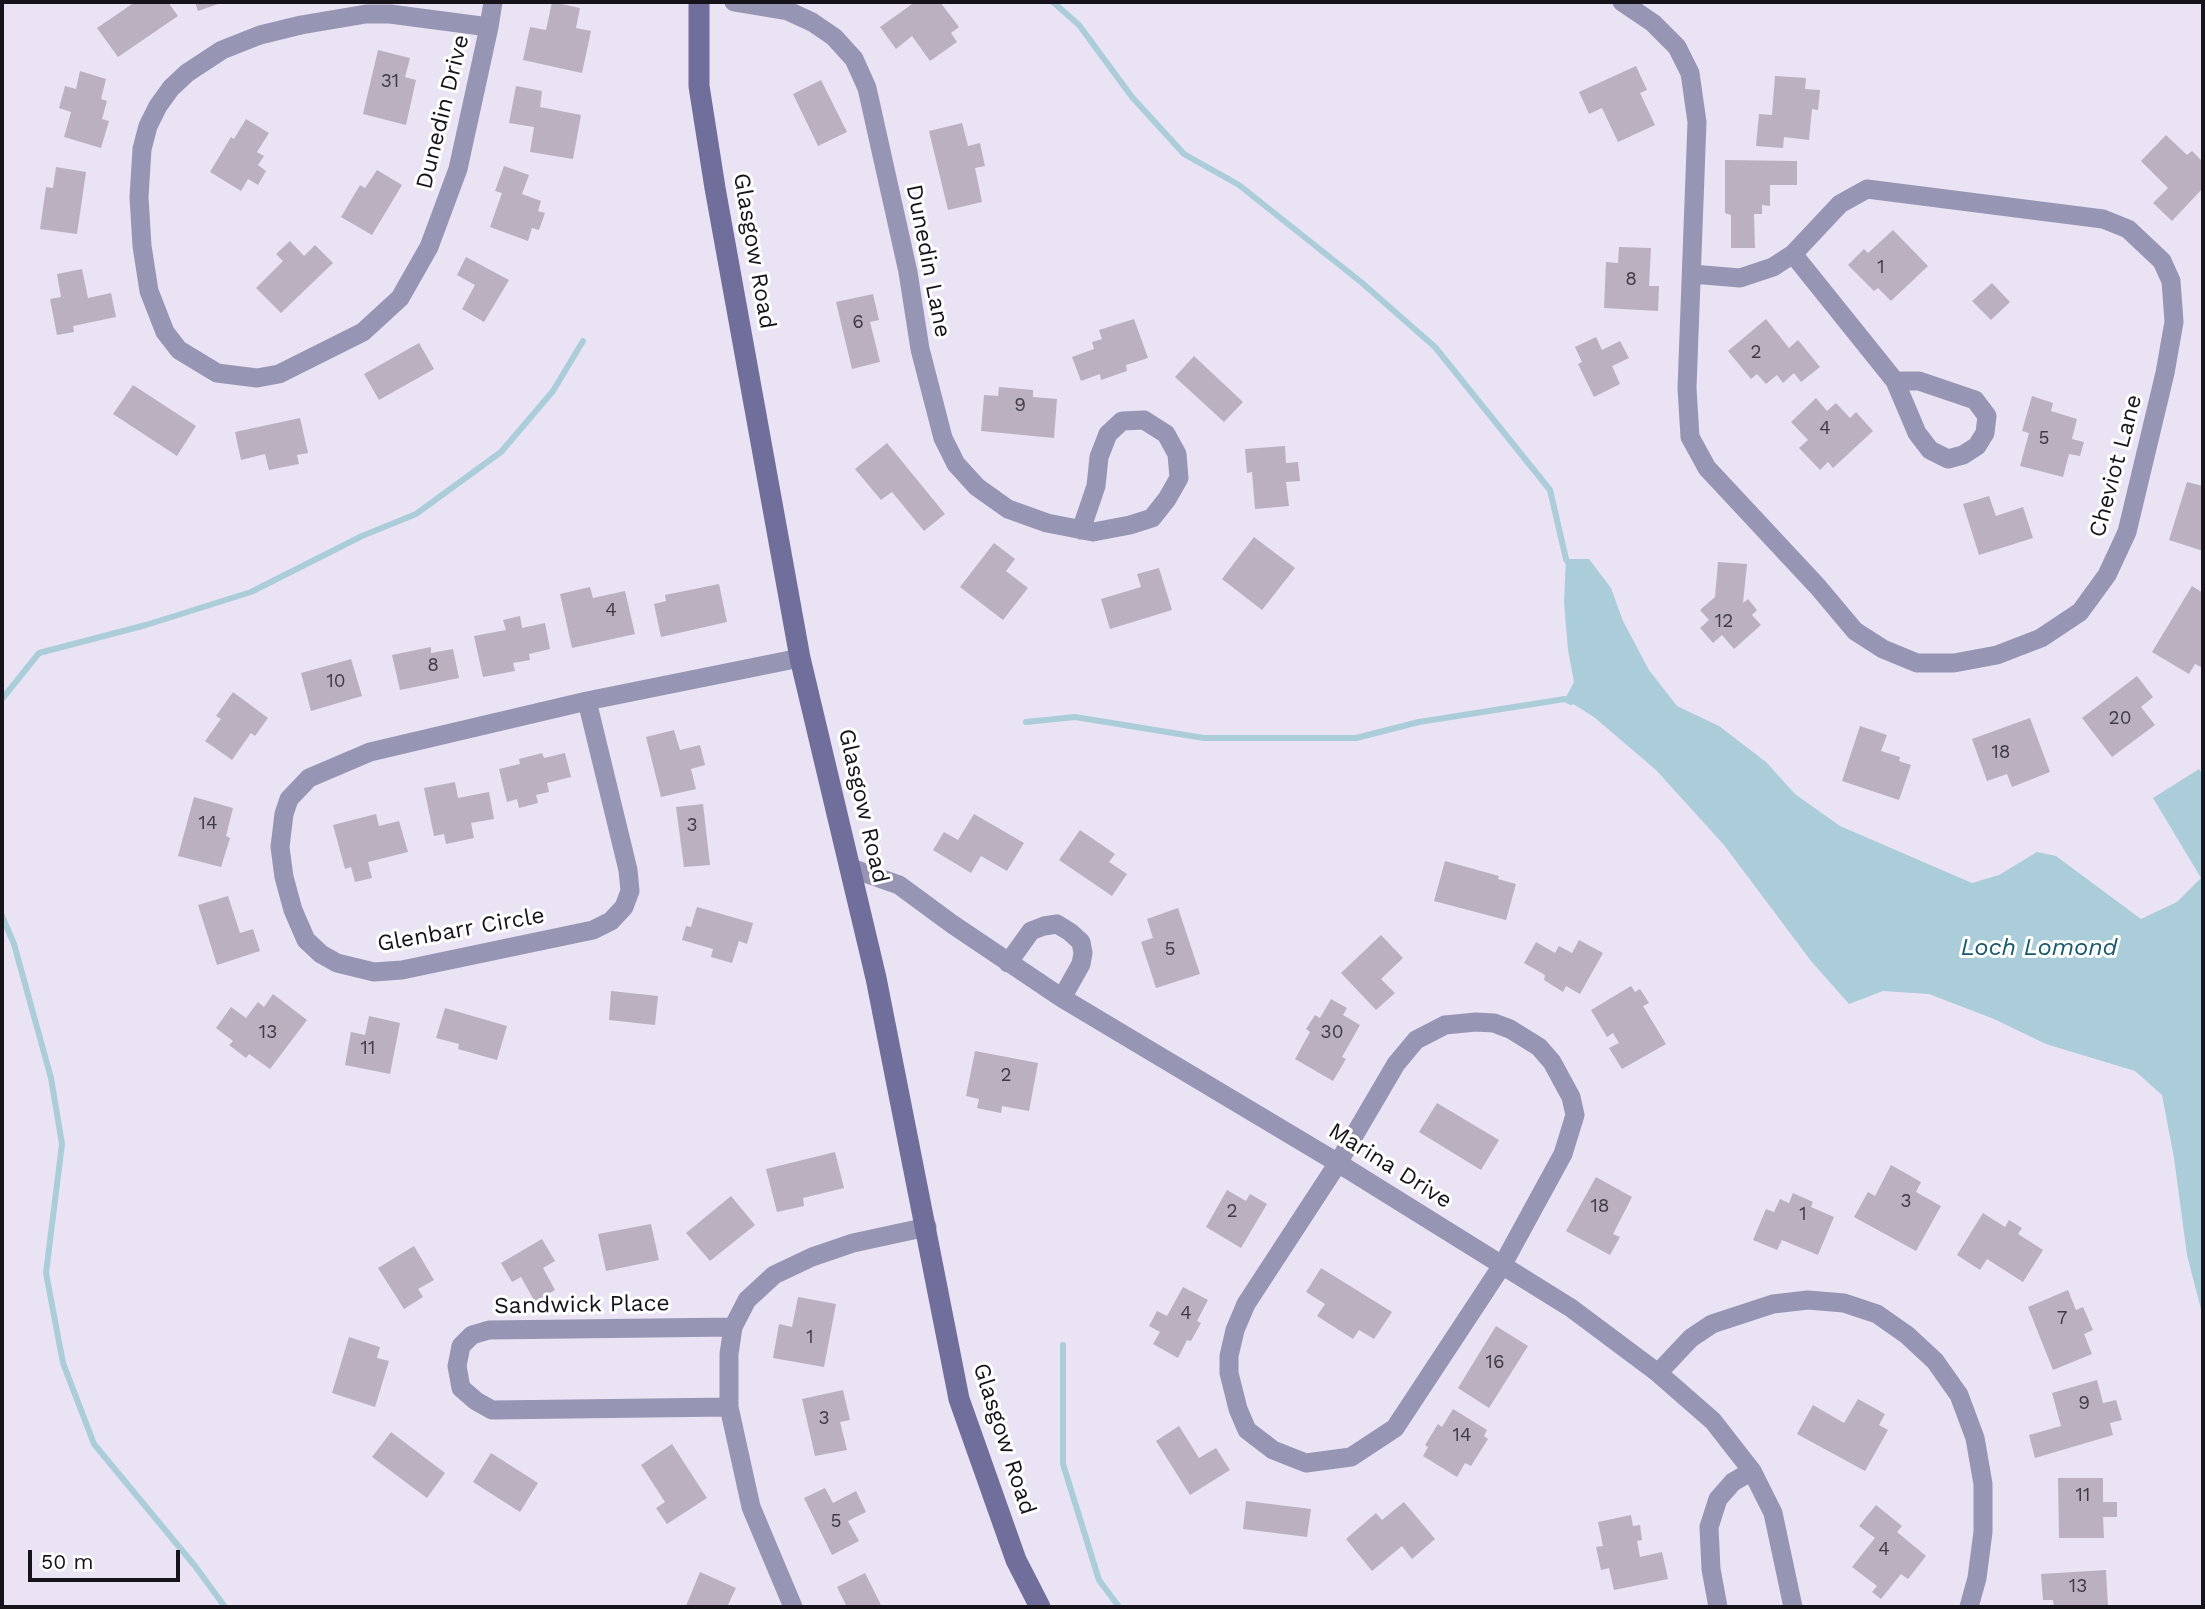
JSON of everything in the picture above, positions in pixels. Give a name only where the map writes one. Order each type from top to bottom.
[{"type":"street","name":"Dunedin Drive","points":[[489,27],[379,14],[356,15],[301,25],[260,35],[222,51],[187,73],[171,88],[148,126],[142,149],[139,197],[142,246],[149,291],[165,332],[179,350],[217,373],[257,378],[279,374],[363,332],[400,298],[429,247],[449,198],[458,169],[489,27],[493,2]]},
{"type":"street","name":"Glasgow Road","points":[[699,2],[699,86],[800,658],[876,978],[959,1399],[1016,1560],[1040,1607]]},
{"type":"street","name":"Dunedin Lane","points":[[734,2],[788,10],[834,37],[854,59],[867,88],[908,272],[920,349],[943,438],[956,464],[976,487],[1008,509],[1047,523],[1081,530],[1093,532],[1130,525],[1152,518],[1179,478],[1177,454],[1166,434],[1144,420],[1122,421],[1108,434],[1099,457],[1096,486],[1081,530]]},
{"type":"street","name":"Cheviot Lane","points":[[1622,2],[1653,23],[1677,47],[1690,73],[1697,122],[1687,388],[1690,438],[1707,468],[1818,587],[1854,631],[1883,649],[1917,663],[1954,663],[1997,655],[2041,638],[2080,612],[2107,576],[2127,532],[2141,480],[2174,322],[2171,281],[2162,261],[2128,229],[2103,219],[1867,189],[1840,204],[1793,254],[1773,267],[1740,278],[1692,274]]},
{"type":"street","points":[[1793,254],[1895,381],[1917,433],[1930,450],[1948,459],[1963,455],[1977,446],[1985,433],[1987,416],[1975,400],[1919,381],[1895,381]]},
{"type":"street","name":"Glenbarr Circle","points":[[587,701],[628,870],[630,891],[624,907],[611,921],[593,930],[402,970],[374,972],[337,963],[321,954],[306,940],[290,899],[280,847],[284,814],[289,799],[309,778],[369,752],[587,701],[800,658]]},
{"type":"street","name":"Marina Drive","points":[[851,868],[899,885],[1062,998],[1503,1264],[1571,1308],[1658,1373],[1713,1421],[1752,1471],[1773,1513],[1793,1607]]},
{"type":"street","points":[[1008,963],[1031,931],[1057,924],[1070,932],[1081,942],[1083,953],[1081,964],[1062,998]]},
{"type":"street","points":[[1494,1023],[1510,1029],[1539,1047],[1552,1062],[1571,1097],[1575,1115],[1563,1154],[1503,1264],[1395,1427],[1372,1445],[1351,1457],[1306,1463],[1273,1450],[1247,1430],[1238,1409],[1229,1373],[1229,1356],[1235,1330],[1247,1304],[1338,1163],[1396,1064],[1416,1040],[1445,1025],[1494,1023]]},
{"type":"street","points":[[793,1607],[751,1507],[729,1407],[729,1354],[733,1327],[747,1300],[774,1275],[812,1257],[853,1243],[927,1227]]},
{"type":"street","points":[[1658,1373],[1691,1338],[1712,1324],[1773,1304],[1808,1300],[1844,1303],[1877,1314],[1908,1335],[1935,1361],[1958,1395],[1975,1438],[1983,1485],[1983,1532],[1977,1578],[1969,1607]]},
{"type":"street","name":"Sandwick Place","points":[[729,1407],[492,1410],[461,1388],[457,1366],[461,1346],[472,1335],[489,1330],[733,1327]]},
{"type":"street","points":[[1718,1607],[1711,1569],[1709,1527],[1718,1499],[1732,1482],[1752,1471]]},
{"type":"water","name":"Loch Lomond","points":[[1566,559],[1589,559],[1611,588],[1623,621],[1649,670],[1677,706],[1719,726],[1766,762],[1795,794],[1840,826],[1972,883],[1999,875],[2037,852],[2056,856],[2141,919],[2177,902],[2201,878],[2153,798],[2199,769],[2203,775],[2203,1317],[2187,1255],[2174,1158],[2162,1095],[2135,1071],[2046,1044],[1994,1019],[1929,994],[1883,991],[1849,1004],[1811,961],[1724,845],[1656,770],[1594,717],[1565,699],[1574,682],[1564,602]]},
{"type":"building","points":[[135,2],[168,2],[178,16],[118,57],[97,28]]},
{"type":"building","points":[[195,2],[224,2],[198,11]]},
{"type":"building","points":[[552,2],[580,8],[576,28],[591,31],[582,73],[523,60],[530,27],[546,30]]},
{"type":"building","points":[[915,2],[940,2],[959,27],[951,33],[957,42],[930,61],[912,36],[896,49],[880,27]]},
{"type":"building","points":[[378,50],[410,58],[405,77],[416,80],[406,125],[363,114]]},
{"type":"building","points":[[1636,66],[1647,90],[1640,93],[1655,125],[1618,142],[1602,108],[1589,114],[1579,92]]},
{"type":"building","points":[[80,71],[106,79],[101,99],[107,101],[102,119],[109,121],[101,148],[64,137],[71,112],[59,108],[65,86],[76,89]]},
{"type":"building","points":[[1775,76],[1806,78],[1805,89],[1820,90],[1818,110],[1812,109],[1809,140],[1784,137],[1783,148],[1756,146],[1759,114],[1772,115]]},
{"type":"building","points":[[821,80],[847,132],[818,146],[793,94]]},
{"type":"building","points":[[516,86],[542,91],[540,107],[581,115],[573,159],[530,152],[534,127],[509,123]]},
{"type":"building","points":[[246,119],[269,133],[257,152],[264,156],[258,165],[266,171],[258,185],[248,179],[241,191],[210,172],[231,137],[234,139]]},
{"type":"building","points":[[962,123],[968,146],[980,143],[985,166],[975,168],[982,202],[948,210],[929,131]]},
{"type":"building","points":[[2166,135],[2187,155],[2192,151],[2203,162],[2203,188],[2172,221],[2153,203],[2168,188],[2141,161]]},
{"type":"building","points":[[1725,160],[1797,161],[1797,185],[1770,185],[1770,206],[1762,205],[1762,214],[1754,214],[1755,248],[1731,248],[1731,215],[1725,213]]},
{"type":"building","points":[[504,166],[529,175],[522,194],[541,201],[538,211],[545,213],[539,230],[532,228],[528,241],[490,227],[502,193],[495,191]]},
{"type":"building","points":[[56,167],[86,172],[77,234],[40,229],[46,187],[53,188]]},
{"type":"building","points":[[377,170],[402,185],[372,235],[341,217],[360,185],[365,188]]},
{"type":"building","points":[[1893,230],[1928,266],[1891,301],[1878,288],[1874,291],[1848,265],[1864,249],[1868,253]]},
{"type":"building","points":[[290,241],[304,256],[315,245],[333,263],[281,313],[256,288],[283,261],[276,254]]},
{"type":"building","points":[[1619,247],[1651,248],[1649,286],[1659,286],[1658,311],[1604,308],[1606,262],[1618,263]]},
{"type":"building","points":[[466,257],[509,280],[484,322],[462,309],[475,285],[457,275]]},
{"type":"building","points":[[82,269],[88,298],[111,293],[116,317],[73,326],[74,332],[57,335],[50,299],[61,297],[57,274]]},
{"type":"building","points":[[1992,283],[2010,302],[1991,320],[1972,301]]},
{"type":"building","points":[[873,294],[879,320],[870,322],[880,362],[852,369],[836,302]]},
{"type":"building","points":[[1134,319],[1148,358],[1126,365],[1127,371],[1101,380],[1100,374],[1081,381],[1072,357],[1094,349],[1092,342],[1102,339],[1099,330]]},
{"type":"building","points":[[1766,319],[1789,348],[1798,340],[1820,367],[1801,382],[1794,373],[1783,383],[1777,375],[1766,384],[1757,374],[1751,379],[1728,351]]},
{"type":"building","points":[[1596,337],[1602,350],[1620,341],[1629,358],[1612,366],[1620,384],[1594,397],[1578,364],[1582,362],[1575,347]]},
{"type":"building","points":[[419,343],[434,369],[379,400],[364,374]]},
{"type":"building","points":[[1194,356],[1243,402],[1224,422],[1175,377]]},
{"type":"building","points":[[133,385],[196,426],[177,456],[113,414]]},
{"type":"building","points":[[999,387],[1033,390],[1033,397],[1057,399],[1054,438],[981,431],[984,395],[998,396]]},
{"type":"building","points":[[2032,396],[2053,403],[2051,411],[2077,419],[2072,439],[2084,442],[2080,456],[2069,454],[2063,477],[2020,466],[2029,433],[2022,431]]},
{"type":"building","points":[[1816,398],[1827,411],[1836,403],[1850,418],[1856,412],[1873,431],[1833,468],[1828,462],[1820,470],[1799,448],[1808,440],[1791,422]]},
{"type":"building","points":[[300,418],[308,453],[297,455],[299,464],[269,470],[265,454],[241,460],[235,432]]},
{"type":"building","points":[[887,443],[945,514],[924,531],[892,492],[881,500],[855,469]]},
{"type":"building","points":[[1285,446],[1286,463],[1298,462],[1300,481],[1286,482],[1289,506],[1255,509],[1252,472],[1247,473],[1245,449]]},
{"type":"building","points":[[2187,482],[2203,486],[2203,551],[2169,540]]},
{"type":"building","points":[[1989,496],[1996,516],[2023,507],[2033,538],[1979,555],[1963,504]]},
{"type":"building","points":[[1254,537],[1295,568],[1262,610],[1222,579]]},
{"type":"building","points":[[994,543],[1015,559],[1006,571],[1028,588],[1003,620],[960,587]]},
{"type":"building","points":[[1718,562],[1747,564],[1743,603],[1748,599],[1757,610],[1752,615],[1761,625],[1734,649],[1722,635],[1713,643],[1700,628],[1709,620],[1700,610],[1715,597]]},
{"type":"building","points":[[1159,568],[1172,610],[1110,629],[1101,599],[1141,587],[1137,574]]},
{"type":"building","points":[[719,584],[727,622],[661,637],[654,604],[666,601],[665,595]]},
{"type":"building","points":[[2192,586],[2203,593],[2203,668],[2195,664],[2189,674],[2152,652]]},
{"type":"building","points":[[590,587],[593,598],[625,591],[635,634],[572,648],[560,594]]},
{"type":"building","points":[[520,616],[522,628],[545,623],[550,649],[529,654],[530,660],[513,663],[515,671],[483,677],[474,636],[506,630],[503,620]]},
{"type":"building","points":[[431,647],[431,653],[453,649],[459,678],[400,690],[392,655]]},
{"type":"building","points":[[351,659],[362,696],[311,711],[301,673]]},
{"type":"building","points":[[2137,676],[2153,697],[2141,707],[2155,725],[2112,757],[2082,718]]},
{"type":"building","points":[[233,692],[268,718],[255,736],[251,733],[232,760],[205,741],[221,719],[216,716]]},
{"type":"building","points":[[2030,718],[2050,772],[2012,787],[2007,774],[1987,781],[1972,739]]},
{"type":"building","points":[[1860,726],[1887,735],[1881,751],[1900,757],[1899,761],[1911,765],[1899,800],[1842,781]]},
{"type":"building","points":[[674,730],[680,750],[700,745],[705,765],[691,769],[696,789],[661,797],[646,737]]},
{"type":"building","points":[[542,753],[544,758],[565,753],[571,777],[547,783],[549,792],[536,795],[538,803],[519,808],[517,799],[507,802],[499,769],[520,764],[519,759]]},
{"type":"building","points":[[455,782],[458,798],[489,792],[494,819],[471,823],[474,838],[446,844],[444,834],[434,836],[424,788]]},
{"type":"building","points":[[194,797],[233,808],[226,836],[230,838],[221,867],[178,856]]},
{"type":"building","points":[[703,804],[710,865],[684,867],[676,807]]},
{"type":"building","points":[[376,814],[379,826],[399,821],[408,852],[368,862],[372,878],[355,882],[351,867],[345,869],[333,825]]},
{"type":"building","points":[[974,814],[1024,843],[1007,871],[981,856],[971,873],[933,850],[944,832],[958,840]]},
{"type":"building","points":[[1080,830],[1115,854],[1109,862],[1127,874],[1112,896],[1059,860]]},
{"type":"building","points":[[1445,861],[1499,876],[1498,879],[1516,884],[1506,920],[1434,901]]},
{"type":"building","points":[[228,896],[240,933],[253,929],[260,951],[217,965],[198,905]]},
{"type":"building","points":[[697,907],[753,923],[747,944],[739,941],[732,963],[711,957],[713,949],[682,940],[686,926],[691,927]]},
{"type":"building","points":[[1178,908],[1200,974],[1156,988],[1141,942],[1153,938],[1147,919]]},
{"type":"building","points":[[1381,935],[1403,958],[1381,979],[1395,993],[1376,1010],[1341,973]]},
{"type":"building","points":[[1579,940],[1603,953],[1580,994],[1566,986],[1563,992],[1544,980],[1545,975],[1524,963],[1536,942],[1555,953],[1559,946],[1572,953]]},
{"type":"building","points":[[1631,986],[1635,992],[1640,989],[1649,1003],[1643,1006],[1666,1044],[1622,1069],[1609,1048],[1619,1043],[1613,1033],[1607,1037],[1591,1010]]},
{"type":"building","points":[[611,991],[658,996],[655,1025],[609,1020]]},
{"type":"building","points":[[273,994],[307,1020],[270,1069],[249,1054],[246,1058],[229,1045],[233,1041],[216,1028],[231,1007],[246,1018],[258,1002],[264,1007]]},
{"type":"building","points":[[1331,999],[1347,1008],[1343,1015],[1360,1025],[1342,1057],[1346,1059],[1333,1081],[1295,1059],[1310,1032],[1306,1029],[1315,1015],[1320,1018]]},
{"type":"building","points":[[445,1008],[507,1026],[497,1060],[458,1049],[459,1044],[436,1038]]},
{"type":"building","points":[[369,1016],[400,1023],[390,1074],[345,1065],[351,1032],[365,1035]]},
{"type":"building","points":[[975,1051],[1038,1063],[1029,1111],[1002,1106],[1001,1113],[977,1108],[979,1099],[966,1096]]},
{"type":"building","points":[[1437,1103],[1499,1140],[1481,1170],[1419,1132]]},
{"type":"building","points":[[835,1152],[844,1188],[803,1198],[804,1206],[777,1212],[766,1169]]},
{"type":"building","points":[[1891,1165],[1921,1182],[1916,1192],[1941,1206],[1916,1251],[1854,1217],[1868,1192],[1875,1196]]},
{"type":"building","points":[[1596,1177],[1632,1197],[1613,1234],[1620,1237],[1610,1255],[1566,1231]]},
{"type":"building","points":[[1227,1190],[1246,1201],[1250,1194],[1267,1204],[1241,1248],[1206,1227]]},
{"type":"building","points":[[1793,1193],[1813,1202],[1811,1207],[1834,1217],[1818,1255],[1782,1240],[1777,1250],[1753,1240],[1766,1209],[1774,1212],[1780,1199],[1789,1203]]},
{"type":"building","points":[[731,1196],[755,1225],[710,1261],[686,1233]]},
{"type":"building","points":[[1983,1213],[2005,1227],[2009,1220],[2022,1228],[2018,1234],[2043,1250],[2023,1282],[1987,1259],[1980,1270],[1957,1255]]},
{"type":"building","points":[[651,1224],[659,1260],[606,1271],[598,1234]]},
{"type":"building","points":[[542,1239],[555,1261],[543,1268],[555,1290],[535,1302],[521,1277],[512,1282],[501,1263]]},
{"type":"building","points":[[414,1246],[434,1280],[418,1289],[423,1297],[404,1309],[378,1268]]},
{"type":"building","points":[[1321,1268],[1392,1312],[1374,1339],[1359,1330],[1353,1339],[1317,1316],[1325,1304],[1306,1292]]},
{"type":"building","points":[[1183,1287],[1208,1300],[1197,1321],[1201,1323],[1191,1341],[1187,1340],[1178,1358],[1153,1344],[1160,1332],[1149,1326],[1157,1311],[1167,1316]]},
{"type":"building","points":[[2068,1290],[2076,1310],[2083,1307],[2093,1330],[2084,1334],[2092,1354],[2053,1370],[2028,1307]]},
{"type":"building","points":[[798,1297],[836,1304],[824,1367],[773,1358],[779,1324],[792,1327]]},
{"type":"building","points":[[1496,1326],[1528,1346],[1489,1408],[1458,1388]]},
{"type":"building","points":[[349,1337],[380,1347],[377,1358],[389,1361],[375,1407],[332,1393]]},
{"type":"building","points":[[2097,1380],[2103,1403],[2116,1400],[2122,1420],[2110,1423],[2113,1435],[2035,1458],[2029,1435],[2061,1426],[2052,1393]]},
{"type":"building","points":[[843,1390],[850,1420],[840,1422],[847,1450],[815,1456],[802,1399]]},
{"type":"building","points":[[1858,1399],[1885,1414],[1879,1425],[1888,1430],[1865,1471],[1797,1434],[1813,1405],[1844,1423]]},
{"type":"building","points":[[1453,1409],[1487,1430],[1484,1436],[1488,1439],[1471,1466],[1465,1463],[1457,1477],[1423,1456],[1428,1447],[1425,1445],[1438,1424],[1442,1427]]},
{"type":"building","points":[[1179,1426],[1199,1458],[1216,1448],[1230,1470],[1190,1495],[1156,1441]]},
{"type":"building","points":[[391,1432],[445,1473],[427,1498],[372,1457]]},
{"type":"building","points":[[672,1444],[707,1498],[667,1524],[656,1508],[665,1502],[641,1465]]},
{"type":"building","points":[[491,1453],[538,1483],[520,1512],[473,1482]]},
{"type":"building","points":[[2058,1478],[2103,1478],[2103,1502],[2117,1502],[2117,1517],[2103,1517],[2104,1538],[2059,1538]]},
{"type":"building","points":[[825,1488],[833,1503],[856,1491],[866,1512],[848,1521],[859,1541],[832,1555],[804,1498]]},
{"type":"building","points":[[1246,1501],[1311,1509],[1307,1537],[1243,1529]]},
{"type":"building","points":[[1404,1502],[1435,1539],[1412,1559],[1402,1546],[1372,1571],[1346,1539],[1376,1513],[1382,1520]]},
{"type":"building","points":[[1876,1505],[1902,1526],[1897,1532],[1926,1556],[1908,1579],[1901,1574],[1881,1599],[1872,1592],[1877,1586],[1852,1567],[1875,1538],[1859,1526]]},
{"type":"building","points":[[1631,1515],[1633,1526],[1640,1525],[1642,1540],[1637,1541],[1640,1557],[1662,1552],[1668,1579],[1614,1590],[1609,1568],[1601,1570],[1596,1547],[1603,1546],[1598,1522]]},
{"type":"building","points":[[2106,1570],[2108,1607],[2054,1607],[2053,1600],[2043,1600],[2041,1574]]},
{"type":"building","points":[[700,1572],[736,1588],[727,1607],[686,1606]]},
{"type":"building","points":[[865,1573],[882,1607],[847,1607],[837,1587]]},
{"type":"waterway","points":[[1053,2],[1079,25],[1132,97],[1184,154],[1239,185],[1361,282],[1435,347],[1550,490],[1570,566]]},
{"type":"waterway","points":[[2,699],[39,653],[146,625],[251,592],[362,536],[416,514],[501,452],[553,391],[583,341]]},
{"type":"waterway","points":[[1026,722],[1075,717],[1204,738],[1356,738],[1419,722],[1565,699],[1571,702]]},
{"type":"waterway","points":[[2,916],[14,944],[51,1078],[62,1144],[46,1273],[63,1363],[94,1444],[195,1566],[225,1607]]},
{"type":"waterway","points":[[1063,1345],[1063,1464],[1099,1580],[1119,1607]]}]
